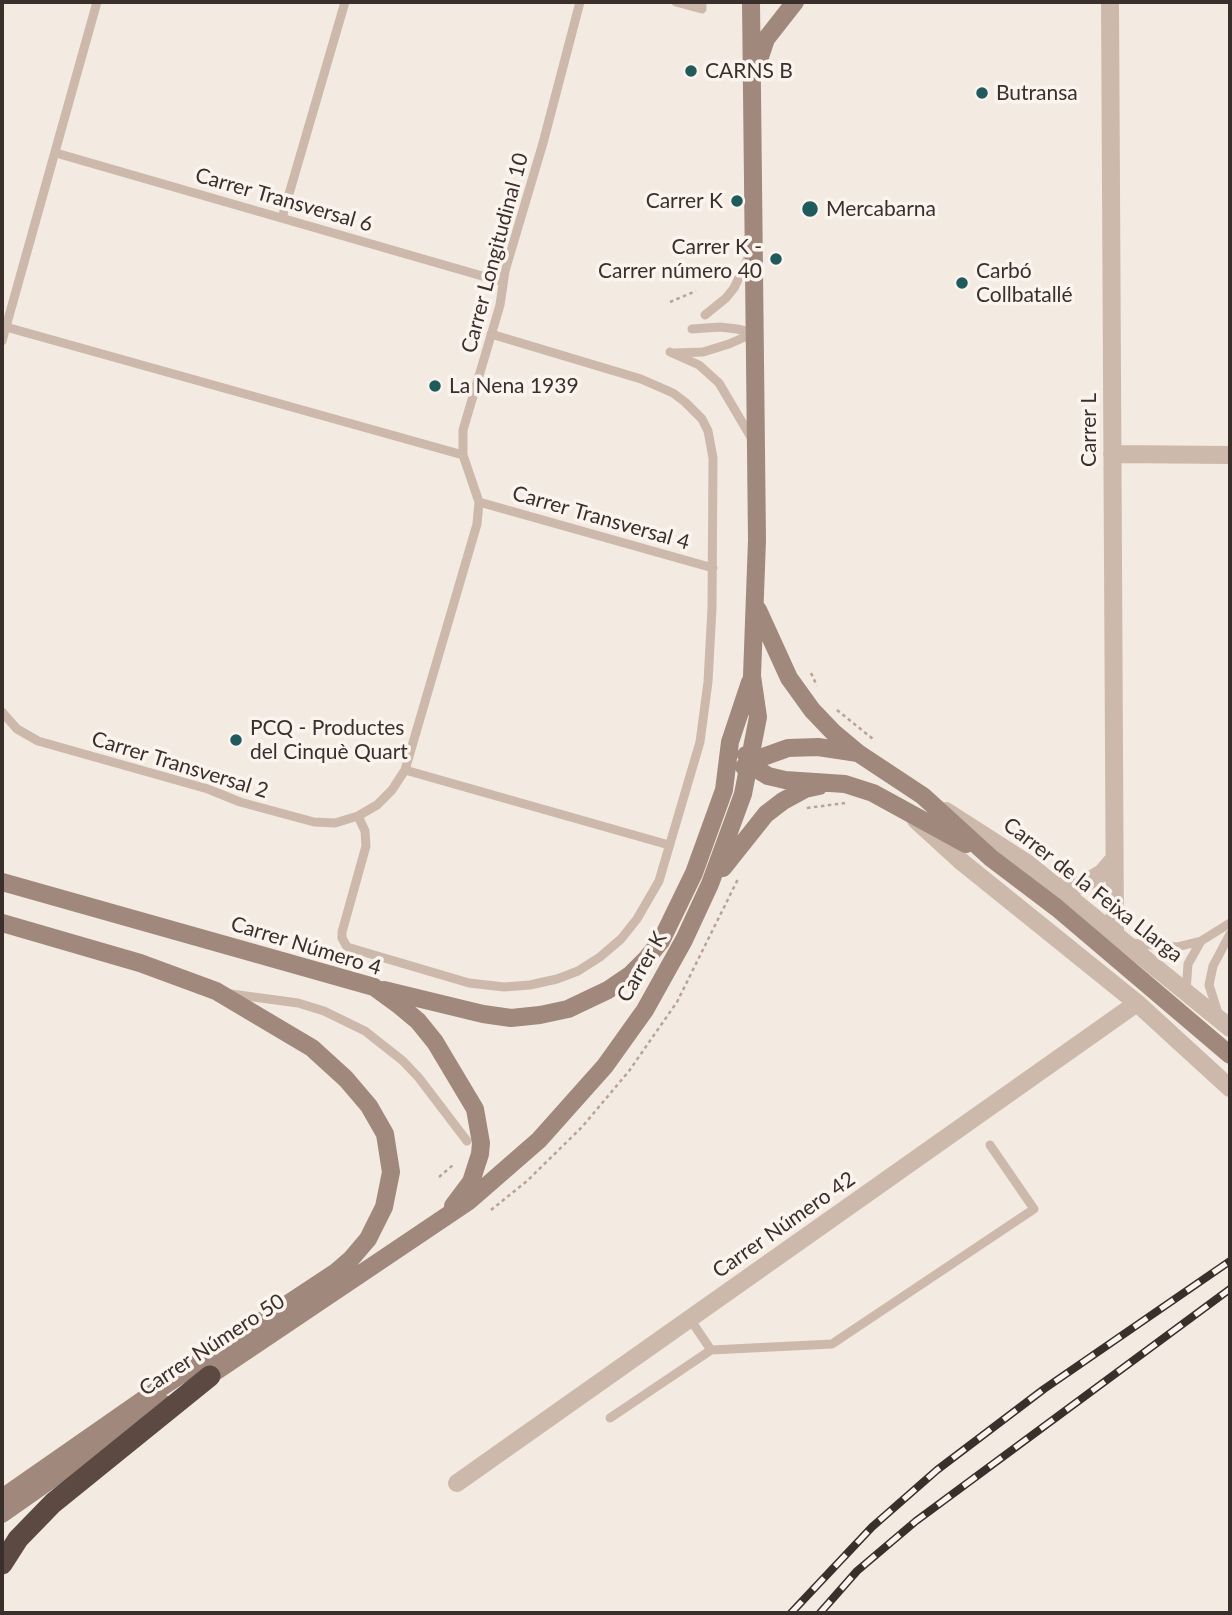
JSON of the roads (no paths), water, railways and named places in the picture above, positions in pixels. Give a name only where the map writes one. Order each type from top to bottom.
[{"type":"highway","points":[[2,1564],[18,1539],[53,1503],[210,1376]]},
{"type":"main road","name":"Carrer K","points":[[446,1214],[491,1184],[560,1119],[605,1066],[645,1010],[664,978],[710,884],[736,813],[749,762],[758,717],[752,676],[756,604],[751,2]]},
{"type":"main road","points":[[752,83],[766,39],[795,2]]},
{"type":"main road","name":"Carrer de la Feixa Llarga","points":[[756,604],[789,678],[812,710],[834,733],[858,753],[923,796],[991,858],[1058,908],[1230,1055]]},
{"type":"main road","name":"Carrer K","points":[[374,987],[483,1014],[511,1018],[568,1009],[608,990],[629,975],[661,940],[694,873],[724,790],[730,742],[752,676]]},
{"type":"main road","points":[[740,713],[744,750],[749,762]]},
{"type":"main road","name":"Carrer de la Feixa Llarga","points":[[724,790],[749,762],[788,748],[805,746],[858,753]]},
{"type":"main road","name":"Carrer de la Feixa Llarga","points":[[749,762],[768,776],[839,784],[873,793],[991,858]]},
{"type":"main road","name":"Carrer de la Feixa Llarga","points":[[710,884],[757,823],[783,801],[804,789],[839,784]]},
{"type":"main road","name":"Carrer Número 4","points":[[2,881],[374,987],[418,1021],[435,1042],[475,1109],[481,1143],[476,1171],[471,1182],[446,1214]]},
{"type":"main road","points":[[2,923],[140,963],[216,991]]},
{"type":"main road","name":"Carrer Número 50","points":[[2,1498],[153,1393],[336,1272],[368,1239],[384,1207],[391,1172],[390,1153],[385,1134],[369,1106],[346,1079],[312,1048],[216,991]]},
{"type":"main road","name":"Carrer Número 50","points":[[2,1514],[133,1422],[210,1376],[446,1214]]},
{"type":"street","name":"Carrer L","points":[[1110,2],[1114,859],[1120,938]]},
{"type":"street","points":[[1112,454],[1230,455]]},
{"type":"street","name":"Carrer de la Feixa Llarga","points":[[923,796],[1027,863],[1226,1025]]},
{"type":"street","name":"Carrer de la Feixa Llarga","points":[[909,813],[962,862],[1137,1003],[1230,1088]]},
{"type":"street","points":[[1057,887],[1082,885],[1102,873],[1114,859]]},
{"type":"street","name":"Carrer de la Feixa Llarga","points":[[1137,1003],[1158,1013],[1230,1076]]},
{"type":"street","name":"Carrer Número 42","points":[[457,1483],[1137,1003]]},
{"type":"lane","points":[[2,341],[97,2]]},
{"type":"lane","points":[[282,218],[345,2]]},
{"type":"lane","name":"Carrer Longitudinal 10","points":[[480,502],[463,455],[463,430],[500,305],[505,271],[543,143],[580,2]]},
{"type":"lane","points":[[676,2],[702,5]]},
{"type":"lane","name":"Carrer Transversal 6","points":[[56,153],[503,282]]},
{"type":"lane","points":[[705,315],[734,288],[753,246]]},
{"type":"lane","points":[[6,327],[463,455]]},
{"type":"lane","points":[[692,329],[729,328],[754,333]]},
{"type":"lane","points":[[754,333],[703,352],[670,352],[698,365],[719,383],[755,443]]},
{"type":"lane","points":[[480,502],[477,524],[405,770],[385,798],[358,816],[365,831],[366,846],[342,932],[344,943],[351,950],[485,986],[504,988],[557,979],[578,971],[600,957],[621,939],[649,902],[659,881],[700,742],[705,712],[713,568],[713,458],[708,431],[695,411],[673,393],[641,379],[491,334]]},
{"type":"lane","name":"Carrer Transversal 4","points":[[480,502],[713,568]]},
{"type":"lane","name":"Carrer Transversal 2","points":[[2,712],[17,729],[38,741],[208,789],[240,802],[326,824],[358,816]]},
{"type":"lane","points":[[405,770],[669,845]]},
{"type":"lane","points":[[1120,938],[1177,947],[1201,941],[1230,923]]},
{"type":"lane","points":[[1226,1025],[1213,1002],[1209,985],[1213,966],[1230,934]]},
{"type":"lane","points":[[1186,991],[1188,964],[1201,941]]},
{"type":"lane","points":[[216,991],[298,1003],[324,1011],[365,1031],[385,1045],[419,1078],[467,1141]]},
{"type":"lane","points":[[610,1418],[711,1350],[832,1344],[1034,1209],[990,1144]]},
{"type":"lane","points":[[690,1319],[711,1350]]},
{"type":"railway","points":[[791,1613],[872,1527],[937,1470],[1044,1389],[1230,1261]]},
{"type":"railway","points":[[820,1613],[857,1571],[916,1521],[1230,1289]]},
{"type":"place","name":"CARNS B","points":[[691,71]]},
{"type":"place","name":"Butransa","points":[[982,93]]},
{"type":"place","name":"Carrer K","points":[[737,201]]},
{"type":"place","name":"Mercabarna","points":[[810,209]]},
{"type":"place","name":"Carrer K - Carrer número 40","points":[[776,259]]},
{"type":"place","name":"Carbó Collbatallé","points":[[962,283]]},
{"type":"place","name":"La Nena 1939","points":[[435,386]]},
{"type":"place","name":"PCQ - Productes del Cinquè Quart","points":[[236,740]]}]
